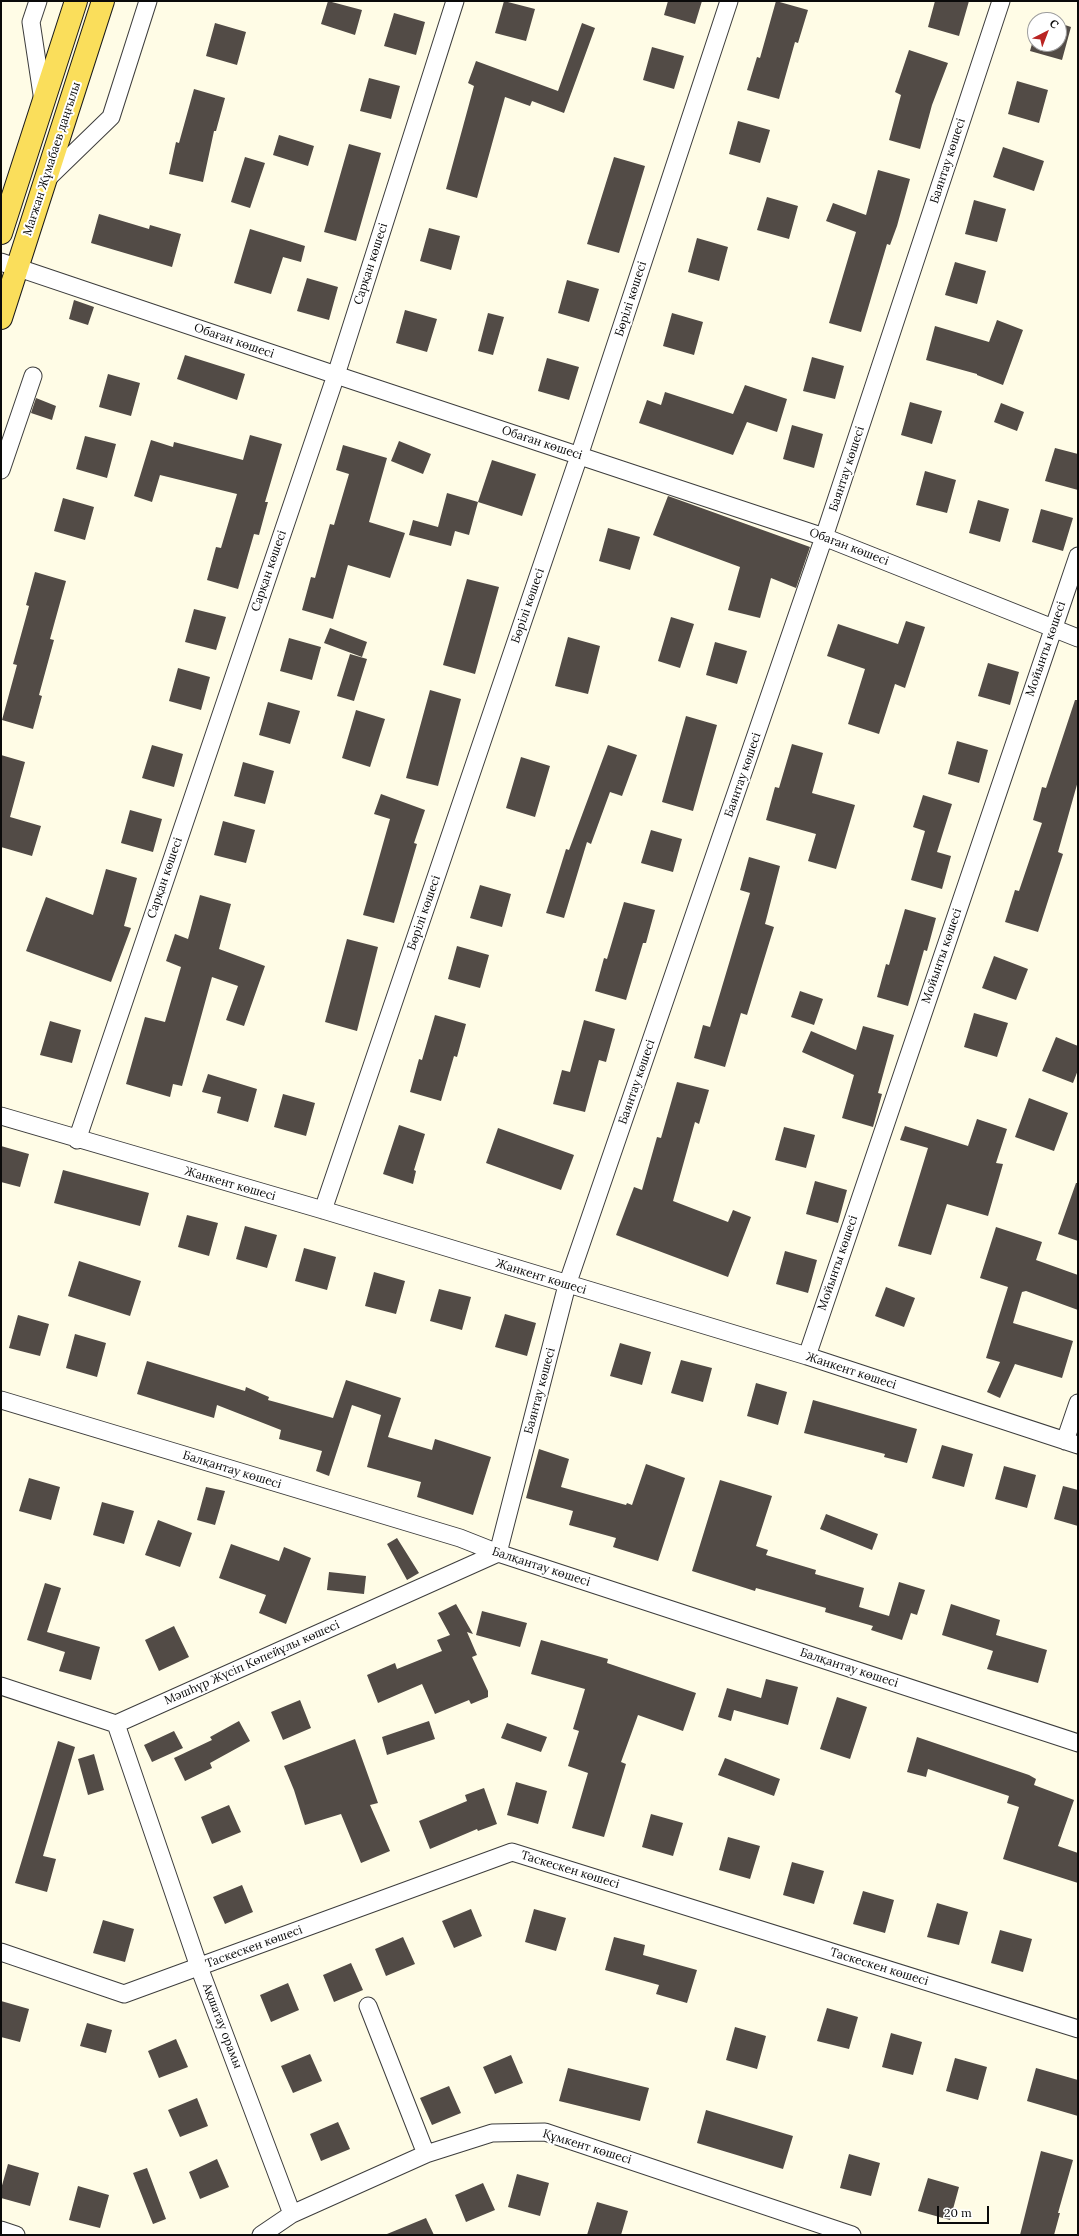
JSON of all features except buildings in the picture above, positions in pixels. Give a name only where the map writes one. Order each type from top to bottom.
[{"type":"main road","points":[[1,233],[76,1]]},
{"type":"main road","name":"Мағжан Жұмабаев даңғылы","points":[[1,318],[9,264],[46,180],[103,1]]},
{"type":"street","points":[[38,1],[31,22],[43,102]]},
{"type":"street","points":[[46,180],[111,117],[148,1]]},
{"type":"street","name":"Сарқан көшесі","points":[[77,1140],[336,375],[455,1]]},
{"type":"street","name":"Бөрілі көшесі","points":[[323,1210],[579,456],[729,1]]},
{"type":"street","name":"Баянтау көшесі","points":[[498,1553],[567,1285],[824,537],[1000,1]]},
{"type":"street","name":"Обаған көшесі","points":[[9,264],[336,375],[824,537],[1078,638]]},
{"type":"street","points":[[1,470],[33,376]]},
{"type":"street","name":"Мойынты көшесі","points":[[807,1356],[1078,556]]},
{"type":"street","name":"Жанкент көшесі","points":[[1,1116],[77,1140],[323,1210],[567,1285],[807,1356],[1072,1443]]},
{"type":"street","name":"Балқантау көшесі","points":[[1,1400],[460,1538],[498,1553],[1078,1743]]},
{"type":"street","points":[[1072,1443],[1078,1402]]},
{"type":"street","name":"Мәшһүр Жүсіп Көпейұлы көшесі","points":[[116,1724],[498,1553]]},
{"type":"street","points":[[1,1686],[116,1724]]},
{"type":"street","name":"Ақшатау орамы","points":[[116,1724],[199,1967],[292,2214]]},
{"type":"street","name":"Таскескен көшесі","points":[[1,1952],[124,1994],[512,1852],[1078,2029]]},
{"type":"street","points":[[368,2006],[426,2154]]},
{"type":"street","name":"Құмкент көшесі","points":[[261,2235],[292,2214],[426,2154],[492,2133],[545,2132],[852,2235]]},
{"type":"street","points":[[1,2230],[16,2235]]}]
